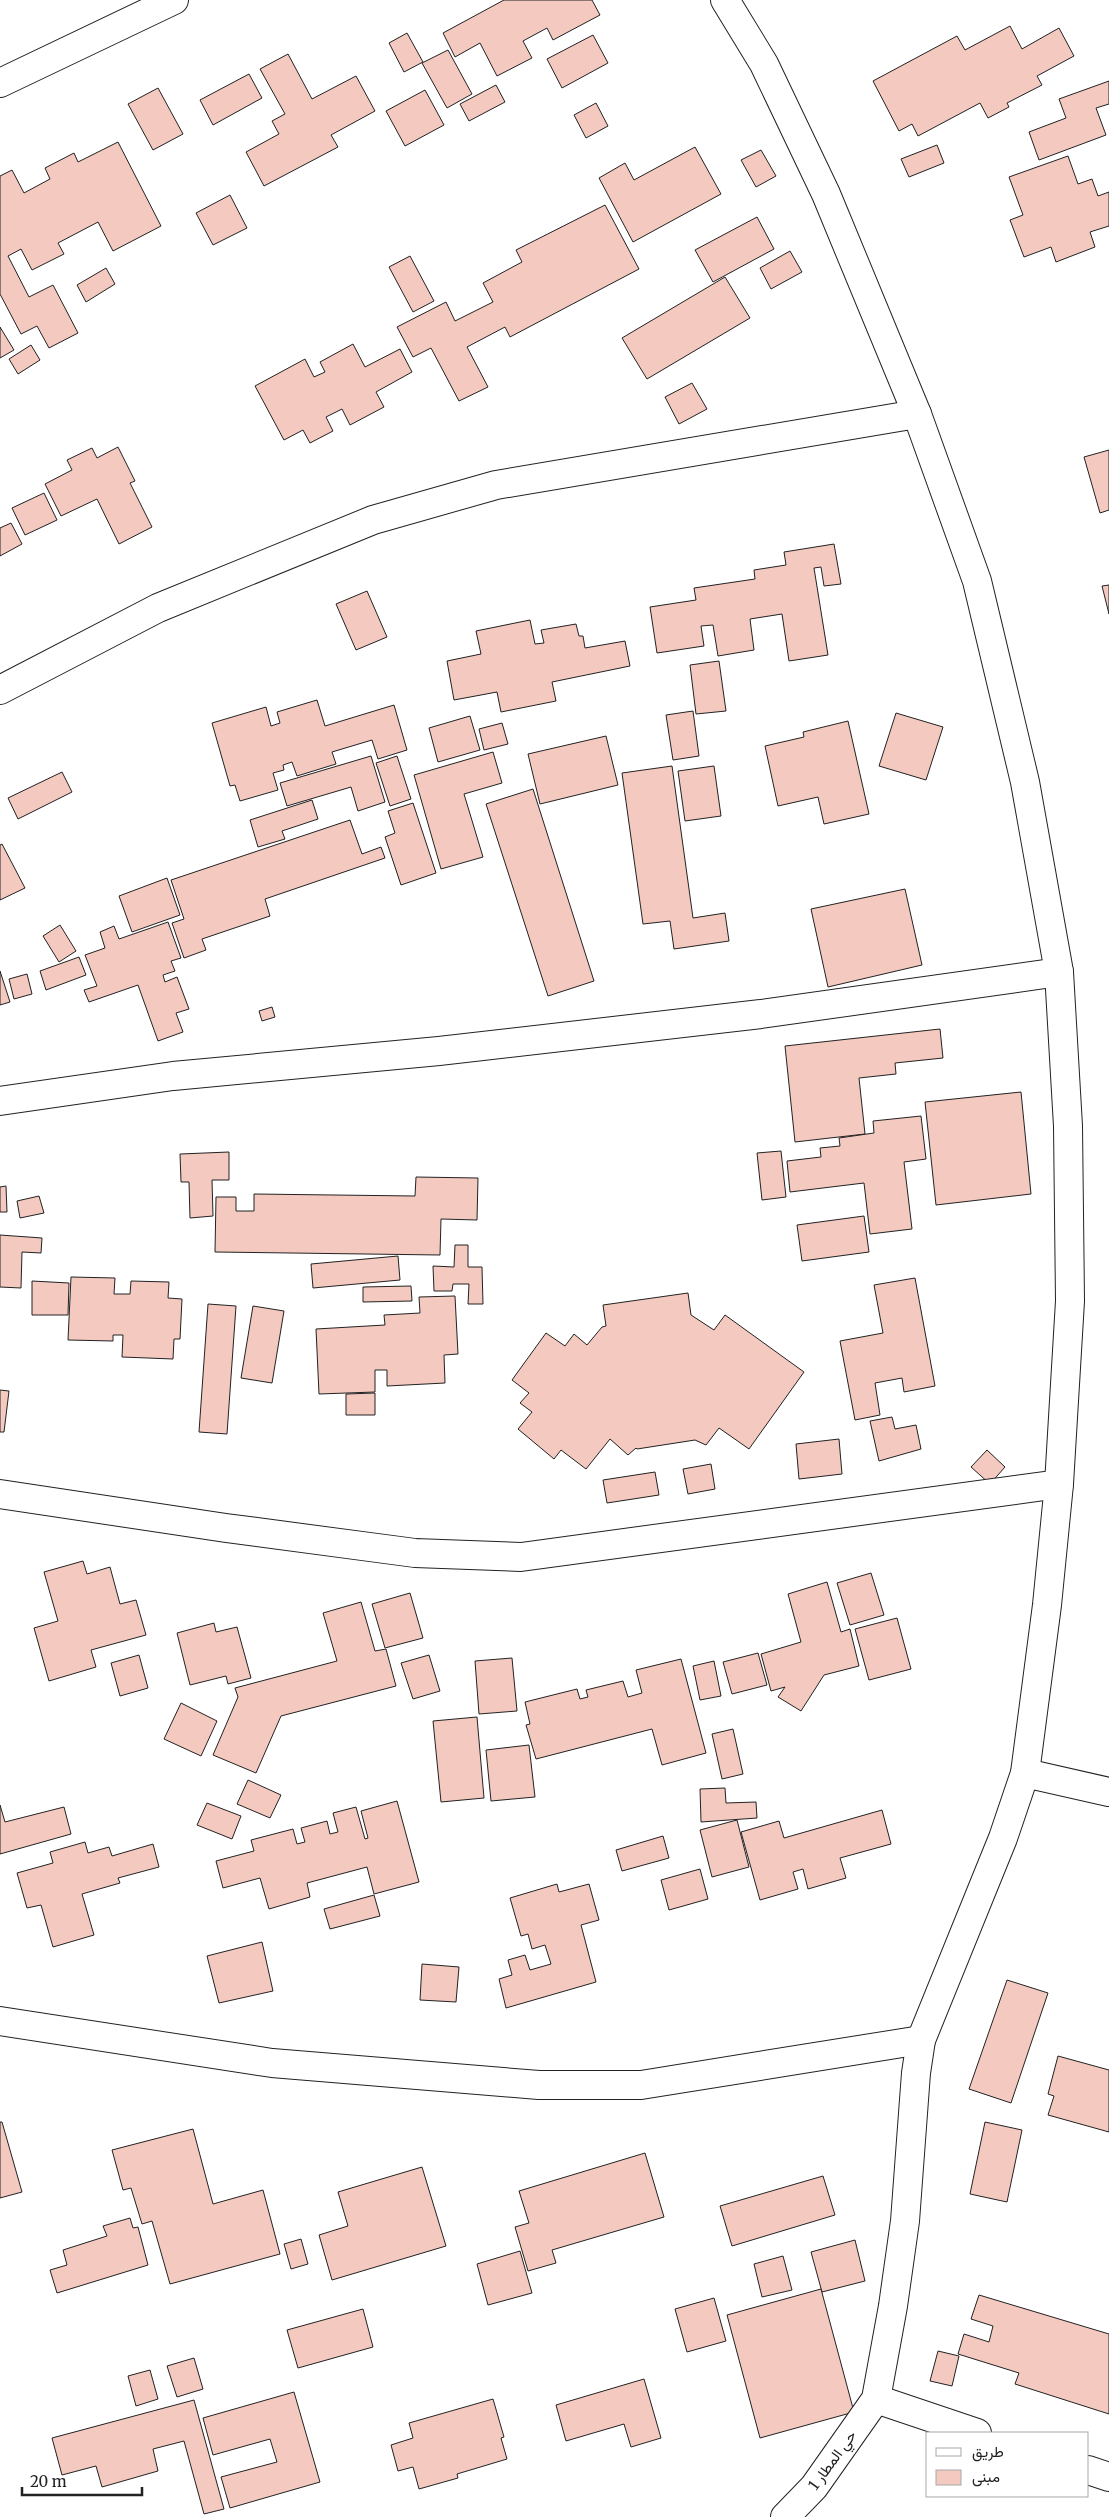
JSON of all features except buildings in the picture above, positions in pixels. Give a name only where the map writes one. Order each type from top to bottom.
[{"type":"street","points":[[0,83],[174,0]]},
{"type":"street","points":[[725,0],[764,64],[826,194],[917,414],[977,581],[1025,782],[1059,972],[1068,1126],[1070,1301],[1058,1484],[1047,1605],[1025,1773],[1002,1838],[921,2040],[914,2090],[905,2221],[893,2306],[876,2399],[974,2432]]},
{"type":"street","points":[[0,690],[158,608],[373,520],[496,485],[917,414]]},
{"type":"street","points":[[0,1100],[174,1076],[439,1051],[761,1014],[1059,972]]},
{"type":"street","points":[[0,1494],[226,1528],[415,1553],[521,1557],[1058,1484]]},
{"type":"street","points":[[1025,1773],[1109,1792]]},
{"type":"street","points":[[0,2021],[272,2063],[539,2085],[641,2085],[921,2040]]},
{"type":"street","name":"حي المطار 1","points":[[785,2517],[814,2487],[876,2399]]},
{"type":"street","points":[[1089,2470],[1109,2478]]}]
